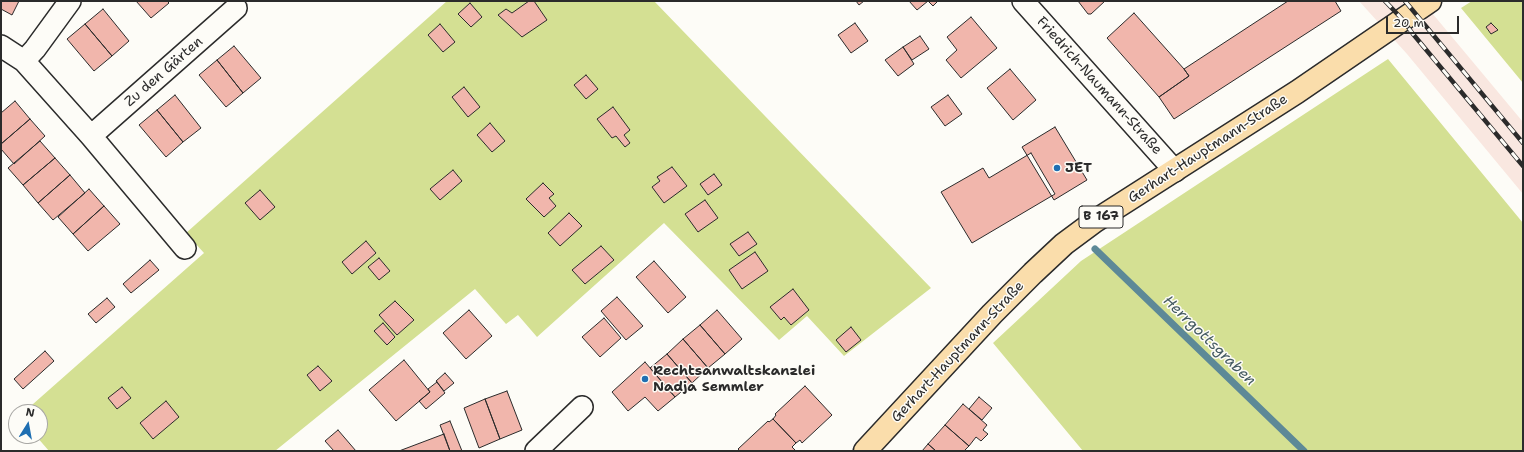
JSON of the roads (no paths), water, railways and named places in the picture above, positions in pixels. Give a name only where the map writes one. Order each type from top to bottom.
[{"type":"main road","name":"Gerhart-Hauptmann-Straße","points":[[865,451],[992,314],[1064,244],[1095,221],[1297,92],[1430,1]]},
{"type":"street","points":[[24,61],[35,49],[70,1]]},
{"type":"street","name":"Friedrich-Naumann-Straße","points":[[1023,1],[1175,171]]},
{"type":"street","name":"Zu den Gärten","points":[[91,136],[236,8]]},
{"type":"street","points":[[1,46],[24,61],[91,136],[185,248]]},
{"type":"street","points":[[536,451],[582,407]]},
{"type":"waterway","name":"Herrgottsgraben","points":[[1095,249],[1304,451]]},
{"type":"railway","points":[[1385,1],[1402,19],[1523,166]]},
{"type":"railway","points":[[1405,1],[1523,143]]},
{"type":"place","name":"JET","points":[[1057,168]]},
{"type":"place","name":"Rechtsanwaltskanzlei Nadja Semmler","points":[[645,379]]}]
